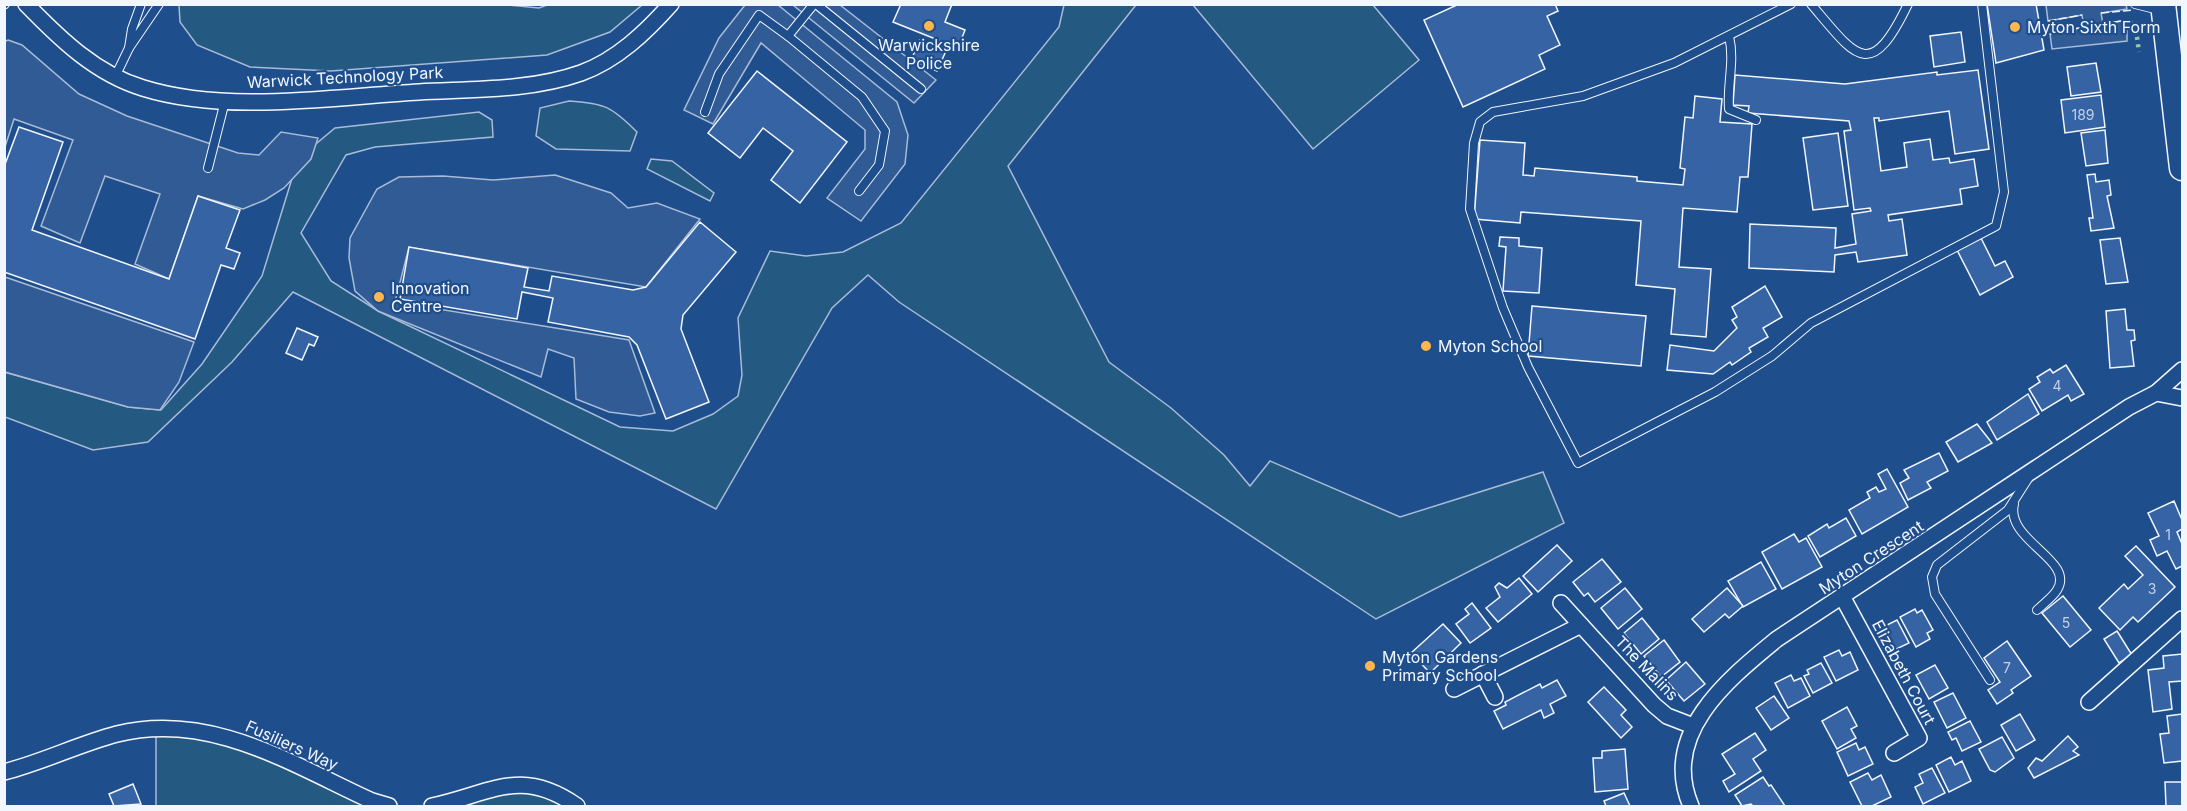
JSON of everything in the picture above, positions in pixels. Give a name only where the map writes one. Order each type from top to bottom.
[{"type":"main road","points":[[2163,7],[2182,168]]},
{"type":"street","name":"Warwick Technology Park","points":[[26,4],[60,39],[114,77],[163,94],[225,102],[514,86],[562,78],[602,63],[627,46],[671,4]]},
{"type":"street","name":"Myton Crescent","points":[[1691,807],[1683,776],[1685,751],[1693,726],[1719,691],[1762,651],[2129,407],[2156,393],[2182,370]]},
{"type":"street","points":[[2156,393],[2182,398]]},
{"type":"street","name":"Elizabeth Court","points":[[1843,598],[1919,738],[1894,753]]},
{"type":"street","name":"The Malins","points":[[1561,603],[1654,705],[1668,716],[1693,726]]},
{"type":"street","points":[[2089,702],[2182,619]]},
{"type":"street","points":[[1454,689],[1581,625]]},
{"type":"street","points":[[1483,674],[1495,697]]},
{"type":"street","name":"Fusiliers Way","points":[[4,772],[117,734],[150,729],[190,730],[223,735],[255,746],[389,807]]},
{"type":"street","points":[[432,807],[489,788],[513,785],[548,790],[578,807]]},
{"type":"lane","points":[[129,48],[132,29],[141,4]]},
{"type":"lane","points":[[114,77],[129,48],[159,4]]},
{"type":"lane","points":[[788,36],[815,4],[921,88]]},
{"type":"lane","points":[[1791,4],[1674,63],[1583,96],[1493,112],[1484,117],[1478,129],[1471,197],[1474,222],[1503,308],[1528,367],[1578,463],[1715,392],[1772,356],[1811,323],[1996,226],[2004,192],[1982,4]]},
{"type":"lane","points":[[1811,4],[1846,45],[1858,52],[1871,53],[1882,49],[1908,4]]},
{"type":"lane","points":[[2134,4],[2147,9],[2163,7]]},
{"type":"lane","points":[[705,112],[719,74],[759,15],[862,97],[885,131],[879,165],[859,191]]},
{"type":"lane","points":[[1729,36],[1733,54],[1728,93],[1729,109],[1756,120]]},
{"type":"lane","points":[[208,168],[225,102]]},
{"type":"lane","points":[[1990,680],[1935,594],[1932,573],[1937,565],[2014,504],[2032,472]]},
{"type":"lane","points":[[2014,504],[2016,524],[2029,542],[2057,567],[2061,580],[2057,590],[2037,610]]},
{"type":"shaded area","points":[[499,4],[539,8],[550,4],[642,5],[610,32],[547,55],[331,71],[250,67],[197,45],[180,22],[179,5]]},
{"type":"shaded area","points":[[745,5],[778,5],[897,102],[908,135],[905,164],[861,221],[827,198],[865,149],[865,130],[761,43],[713,124],[684,110],[719,38]]},
{"type":"shaded area","points":[[793,5],[840,5],[936,80],[914,103]]},
{"type":"shaded area","points":[[1064,5],[1136,5],[1008,166],[1109,362],[1171,408],[1224,455],[1250,486],[1270,461],[1400,517],[1543,472],[1564,523],[1376,619],[899,302],[868,275],[832,308],[716,509],[293,292],[232,362],[148,442],[93,450],[5,417],[4,372],[128,407],[161,410],[202,364],[262,276],[298,159],[335,128],[479,112],[492,120],[493,137],[375,147],[346,155],[301,233],[331,281],[378,311],[620,427],[673,431],[713,414],[738,396],[742,375],[738,318],[770,251],[806,256],[843,252],[901,223],[1059,27]]},
{"type":"shaded area","points":[[1193,5],[1373,5],[1419,60],[1313,149]]},
{"type":"shaded area","points":[[2046,5],[2126,5],[2127,9],[2101,13],[2103,24],[2127,20],[2127,41],[2052,49],[2050,34],[2084,27],[2082,15],[2048,21]]},
{"type":"shaded area","points":[[8,40],[22,45],[79,94],[127,116],[238,153],[259,155],[281,132],[318,138],[311,159],[284,188],[265,200],[243,209],[198,196],[169,279],[135,264],[160,194],[105,176],[80,243],[41,226],[73,140],[14,119],[5,147],[4,42]]},
{"type":"shaded area","points":[[569,101],[600,105],[621,117],[637,132],[630,151],[556,149],[536,136],[540,108]]},
{"type":"shaded area","points":[[651,159],[672,161],[714,193],[710,201],[647,169]]},
{"type":"shaded area","name":"Innovation Centre","points":[[555,175],[611,193],[628,208],[657,203],[700,219],[646,287],[409,247],[395,302],[629,340],[655,413],[640,416],[609,412],[576,399],[574,358],[548,349],[541,377],[378,311],[355,291],[349,258],[350,238],[377,189],[399,177],[443,176],[493,180]]},
{"type":"shaded area","points":[[5,277],[194,342],[179,382],[160,410],[128,407],[5,372]]},
{"type":"shaded area","points":[[156,728],[190,730],[389,806],[156,806]]},
{"type":"shaded area","points":[[513,785],[577,806],[432,806]]},
{"type":"building","name":"Warwickshire Police","points":[[901,4],[952,4],[945,22],[965,30],[958,48],[893,22]]},
{"type":"building","points":[[1459,4],[1555,4],[1558,11],[1547,16],[1560,45],[1539,55],[1545,69],[1463,107],[1424,20]]},
{"type":"building","name":"Myton Sixth Form","points":[[1987,4],[2036,4],[2044,50],[1996,63]]},
{"type":"building","points":[[1961,32],[1965,62],[1934,67],[1930,36]]},
{"type":"building","points":[[920,40],[946,51],[937,71],[911,60]]},
{"type":"building","points":[[2096,63],[2101,92],[2071,96],[2067,67]]},
{"type":"building","points":[[1978,70],[1989,149],[1955,154],[1949,111],[1879,121],[1879,118],[1874,118],[1881,171],[1907,167],[1904,143],[1930,139],[1933,160],[1949,158],[1950,163],[1974,159],[1978,186],[1960,189],[1962,204],[1888,215],[1889,221],[1902,219],[1907,255],[1858,262],[1856,252],[1835,255],[1834,272],[1749,268],[1750,224],[1836,228],[1835,248],[1856,244],[1852,214],[1871,211],[1870,208],[1854,210],[1844,131],[1851,130],[1849,121],[1748,113],[1749,106],[1733,105],[1735,75],[1845,84],[1937,72],[1937,75]]},
{"type":"building","points":[[757,71],[847,142],[800,203],[771,180],[793,151],[763,128],[740,158],[708,133]]},
{"type":"building","points":[[2101,95],[2105,127],[2065,133],[2061,100]]},
{"type":"building","points":[[1695,96],[1722,99],[1720,122],[1752,124],[1748,177],[1740,177],[1737,212],[1683,208],[1679,267],[1711,269],[1706,337],[1671,334],[1675,289],[1636,285],[1641,221],[1521,212],[1520,223],[1474,219],[1480,140],[1525,143],[1523,175],[1534,176],[1535,168],[1637,177],[1637,181],[1683,185],[1685,169],[1680,168],[1685,117],[1693,118]]},
{"type":"building","points":[[19,127],[63,142],[32,230],[169,279],[198,196],[240,210],[226,248],[240,253],[234,269],[221,265],[195,339],[4,272],[4,167]]},
{"type":"building","points":[[2105,130],[2108,163],[2086,166],[2081,133]]},
{"type":"building","points":[[1838,133],[1848,206],[1813,210],[1803,138]]},
{"type":"building","points":[[2095,174],[2096,182],[2109,180],[2111,195],[2107,196],[2114,228],[2091,231],[2089,218],[2093,218],[2087,175]]},
{"type":"building","points":[[700,222],[736,252],[683,315],[681,329],[709,402],[666,419],[637,345],[629,337],[548,322],[553,298],[522,292],[517,319],[400,299],[409,247],[528,268],[524,287],[549,291],[552,276],[633,290],[646,287]]},
{"type":"building","points":[[1500,237],[1519,238],[1519,246],[1542,248],[1539,293],[1503,291],[1506,247],[1499,246]]},
{"type":"building","points":[[1981,238],[1995,266],[2005,261],[2013,277],[1980,295],[1957,250]]},
{"type":"building","points":[[2120,238],[2128,282],[2106,284],[2100,240]]},
{"type":"building","points":[[1765,286],[1782,317],[1763,328],[1768,337],[1749,348],[1751,352],[1732,365],[1730,362],[1713,374],[1667,370],[1670,345],[1714,351],[1737,328],[1732,320],[1737,317],[1732,307]]},
{"type":"building","points":[[1532,306],[1646,316],[1641,366],[1528,356]]},
{"type":"building","points":[[2125,309],[2127,330],[2134,330],[2135,340],[2131,341],[2134,366],[2110,368],[2106,311]]},
{"type":"building","points":[[297,328],[318,337],[314,346],[309,344],[302,360],[286,353]]},
{"type":"building","points":[[2066,365],[2084,394],[2071,401],[2068,395],[2042,411],[2029,389],[2040,382],[2037,377],[2050,369],[2053,373]]},
{"type":"building","points":[[2028,394],[2039,414],[1997,440],[1987,422]]},
{"type":"building","points":[[1977,424],[1992,443],[1958,462],[1946,442]]},
{"type":"building","points":[[1939,453],[1948,471],[1927,482],[1931,488],[1908,500],[1900,483],[1909,478],[1904,470]]},
{"type":"building","points":[[1887,469],[1908,507],[1862,534],[1849,510],[1870,498],[1867,492],[1876,487],[1879,492],[1886,489],[1878,474]]},
{"type":"building","points":[[2174,501],[2182,520],[2182,529],[2177,532],[2182,544],[2182,566],[2176,569],[2167,551],[2157,556],[2150,540],[2159,536],[2148,513]]},
{"type":"building","points":[[1846,518],[1856,536],[1820,557],[1808,536],[1827,524],[1829,528]]},
{"type":"building","points":[[1794,534],[1799,542],[1806,538],[1822,567],[1782,589],[1762,552]]},
{"type":"building","points":[[1557,545],[1572,561],[1538,592],[1523,576]]},
{"type":"building","points":[[2136,546],[2175,587],[2138,622],[2133,617],[2120,630],[2099,608],[2124,584],[2128,589],[2143,575],[2125,556]]},
{"type":"building","points":[[1602,559],[1621,582],[1595,602],[1588,593],[1584,596],[1573,582]]},
{"type":"building","points":[[1761,562],[1776,589],[1743,607],[1728,581]]},
{"type":"building","points":[[1519,578],[1532,594],[1498,622],[1486,608],[1500,597],[1495,587],[1499,583],[1507,588]]},
{"type":"building","points":[[1625,588],[1642,609],[1618,629],[1601,608]]},
{"type":"building","points":[[1727,588],[1743,606],[1729,618],[1725,614],[1704,632],[1692,619]]},
{"type":"building","points":[[2063,596],[2091,630],[2070,647],[2042,613]]},
{"type":"building","points":[[1472,603],[1491,628],[1470,643],[1456,624],[1469,614],[1465,609]]},
{"type":"building","points":[[1915,609],[1917,613],[1922,610],[1933,630],[1927,633],[1930,639],[1916,647],[1900,617]]},
{"type":"building","points":[[1642,618],[1659,639],[1641,654],[1624,633]]},
{"type":"building","points":[[1897,620],[1909,643],[1888,653],[1877,630]]},
{"type":"building","points":[[1443,624],[1461,643],[1430,673],[1411,653]]},
{"type":"building","points":[[2117,631],[2132,655],[2119,663],[2104,639]]},
{"type":"building","points":[[1664,640],[1680,662],[1661,677],[1644,656]]},
{"type":"building","points":[[2007,641],[2031,676],[2011,690],[2013,693],[1997,704],[1988,690],[2000,682],[1984,658]]},
{"type":"building","points":[[1839,650],[1842,656],[1850,652],[1858,670],[1836,681],[1824,657]]},
{"type":"building","points":[[2182,654],[2182,681],[2169,682],[2172,709],[2153,712],[2148,670],[2164,668],[2163,656]]},
{"type":"building","points":[[1686,662],[1705,684],[1684,701],[1666,680]]},
{"type":"building","points":[[1821,663],[1832,683],[1813,693],[1804,676],[1809,674],[1807,670]]},
{"type":"building","points":[[1935,665],[1948,688],[1929,699],[1916,675]]},
{"type":"building","points":[[1791,675],[1794,681],[1801,678],[1810,696],[1788,708],[1775,683]]},
{"type":"building","points":[[1557,680],[1566,696],[1550,704],[1554,713],[1544,718],[1541,710],[1503,729],[1494,711],[1506,705],[1505,702],[1540,684],[1542,688]]},
{"type":"building","points":[[1604,687],[1626,710],[1621,715],[1632,727],[1621,738],[1588,702]]},
{"type":"building","points":[[1953,693],[1966,718],[1947,728],[1934,702]]},
{"type":"building","points":[[1774,696],[1789,718],[1771,730],[1756,708]]},
{"type":"building","points":[[1847,707],[1857,726],[1851,729],[1856,738],[1837,749],[1822,721]]},
{"type":"building","points":[[2020,714],[2035,740],[2016,751],[2001,725]]},
{"type":"building","points":[[2182,714],[2182,761],[2164,763],[2160,734],[2169,733],[2167,716]]},
{"type":"building","points":[[1970,721],[1981,742],[1962,751],[1956,738],[1952,740],[1948,732]]},
{"type":"building","points":[[1755,733],[1766,750],[1753,759],[1761,771],[1729,792],[1723,781],[1735,774],[1722,754]]},
{"type":"building","points":[[2068,736],[2078,747],[2073,751],[2079,755],[2034,778],[2028,768],[2036,758],[2042,761]]},
{"type":"building","points":[[2002,737],[2014,758],[1995,772],[1990,770],[1979,749]]},
{"type":"building","points":[[1856,743],[1859,750],[1865,747],[1873,764],[1848,776],[1837,752]]},
{"type":"building","points":[[1625,749],[1628,789],[1595,792],[1593,758],[1602,758],[1602,751]]},
{"type":"building","points":[[1951,757],[1955,765],[1962,761],[1971,781],[1949,792],[1936,765]]},
{"type":"building","points":[[1932,768],[1945,793],[1923,804],[1915,787],[1923,783],[1919,774]]},
{"type":"building","points":[[1868,773],[1872,780],[1881,775],[1891,797],[1872,806],[1862,806],[1850,782]]},
{"type":"building","points":[[1763,777],[1785,806],[1753,806],[1751,804],[1742,806],[1735,795]]},
{"type":"building","points":[[2165,782],[2182,782],[2182,806],[2166,806]]},
{"type":"building","points":[[133,784],[141,804],[114,806],[109,794]]},
{"type":"building","points":[[1624,793],[1630,806],[1606,806],[1604,801]]},
{"type":"hedge","points":[[2135,22],[2139,52]]},
{"type":"fence","points":[[2101,13],[2134,10]]},
{"type":"fence","points":[[2048,21],[2082,15]]},
{"type":"fence","points":[[2103,24],[2127,20],[2135,22]]},
{"type":"fence","points":[[2050,34],[2084,27]]},
{"type":"place","name":"Warwickshire Police","points":[[929,26]]},
{"type":"place","name":"Myton Sixth Form","points":[[2015,27]]},
{"type":"place","name":"Innovation Centre","points":[[379,297]]},
{"type":"place","name":"Myton School","points":[[1426,346]]},
{"type":"place","name":"Myton Gardens Primary School","points":[[1370,666]]}]
